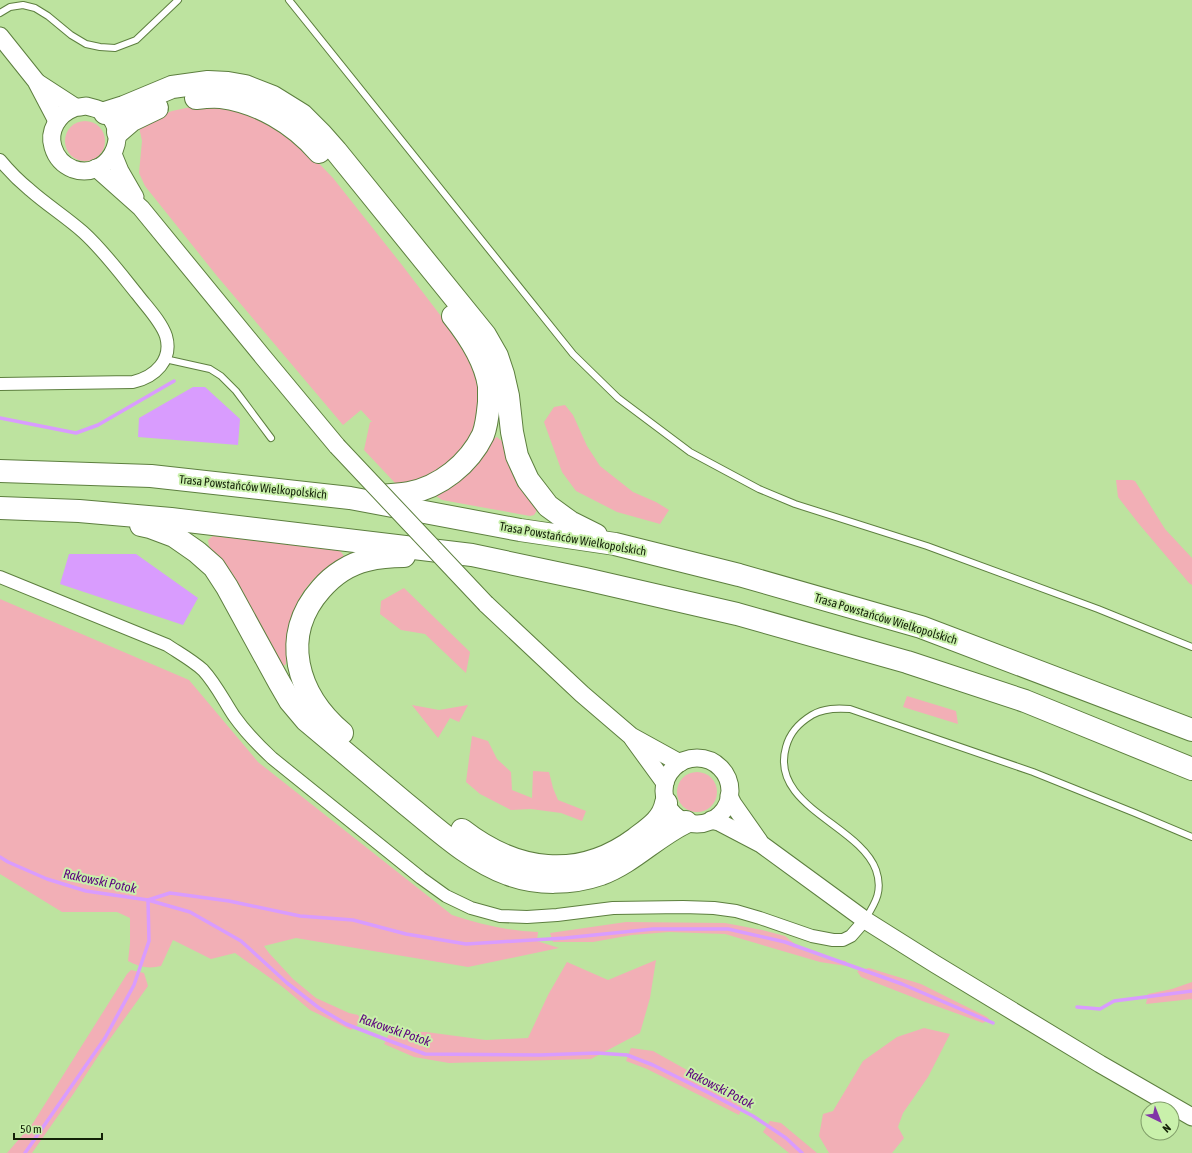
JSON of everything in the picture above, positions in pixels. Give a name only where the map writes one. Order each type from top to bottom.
[{"type":"highway","points":[[105,113],[124,107],[172,87],[208,82],[245,86],[273,97],[302,115],[322,134],[485,335],[497,356],[503,374],[508,396],[512,432],[517,456],[528,480],[548,506],[570,522],[615,544]]},
{"type":"highway","points":[[118,132],[132,120],[160,107],[188,98],[220,97],[254,105],[285,122],[313,145],[464,329],[482,362],[489,387],[488,414],[483,434],[474,449],[463,464],[446,478],[429,487],[408,494],[350,498]]},
{"type":"highway","name":"Trasa Powstańców Wielkopolskich","points":[[0,471],[151,476],[350,498],[520,530],[615,544],[739,575],[921,627],[1192,730]]},
{"type":"highway","points":[[0,508],[79,510],[171,519],[472,555],[585,579],[737,614],[907,662],[1025,701],[1192,769]]},
{"type":"highway","points":[[79,510],[150,527],[174,536],[197,552],[214,567],[227,587],[290,701],[306,720],[436,829],[468,853],[489,866],[509,875],[531,880],[556,882],[580,880],[600,874],[621,865],[640,853],[670,830],[686,822]]},
{"type":"highway","points":[[472,555],[390,556],[366,560],[344,569],[326,583],[312,599],[301,622],[297,647],[300,671],[308,693],[322,713],[339,731],[426,803],[470,836],[515,860],[537,865],[558,867],[582,863],[607,856],[627,845],[654,825],[664,812],[666,793]]},
{"type":"main road","points":[[0,36],[36,81],[57,121]]},
{"type":"main road","points":[[36,81],[75,107]]},
{"type":"main road","points":[[86,106],[97,108],[105,113],[113,121],[118,132],[113,154],[107,162],[88,171],[78,171],[68,167],[60,161],[54,152],[52,131],[57,121],[65,112],[75,107],[86,106]]},
{"type":"main road","points":[[113,154],[120,171],[141,208]]},
{"type":"main road","points":[[96,168],[141,208],[337,446],[486,604],[576,689],[631,736],[680,763]]},
{"type":"main road","points":[[631,736],[666,793],[671,811],[678,818],[694,824],[711,820],[720,814],[726,806],[729,796],[729,785],[726,775],[719,767],[710,761],[700,758],[689,759],[673,768],[668,775],[666,793]]},
{"type":"main road","points":[[729,796],[761,844]]},
{"type":"main road","points":[[711,820],[719,822],[761,844],[866,920],[941,968],[1192,1117]]},
{"type":"street","points":[[0,160],[11,173],[31,191],[89,238],[124,278],[153,315],[166,336],[167,352],[161,366],[148,378],[133,382],[0,384]]},
{"type":"street","points":[[0,577],[167,645],[189,658],[215,684],[234,716],[252,740],[272,758],[421,878],[446,896],[471,908],[500,916],[527,917],[613,908],[714,908],[736,911],[812,936],[832,940],[843,940],[851,936],[866,920]]},
{"type":"lane","points":[[0,13],[10,7],[24,5],[35,8],[48,16],[71,35],[86,44],[115,48],[136,40],[178,0]]},
{"type":"lane","points":[[289,0],[573,354],[618,398],[690,452],[759,490],[794,504],[927,546],[1098,609],[1192,647]]},
{"type":"lane","points":[[165,359],[210,369],[221,376],[236,391],[271,438]]},
{"type":"lane","points":[[866,920],[879,894],[876,870],[862,848],[804,802],[794,791],[784,766],[784,752],[786,745],[796,726],[815,713],[826,710],[838,708],[850,710],[1026,770],[1192,837]]},
{"type":"shaded area","points":[[200,105],[253,113],[279,128],[307,151],[333,178],[463,345],[478,373],[481,398],[477,420],[468,443],[455,459],[424,479],[396,484],[364,450],[370,422],[372,422],[361,410],[343,425],[217,276],[145,186],[139,173],[142,141],[139,127],[142,123],[172,111]]},
{"type":"shaded area","points":[[89,121],[96,124],[102,130],[105,141],[104,149],[96,158],[89,161],[81,161],[74,158],[66,149],[65,137],[68,130],[77,122]]},
{"type":"shaded area","points":[[193,387],[205,387],[240,419],[238,445],[138,437],[139,418]]},
{"type":"shaded area","points":[[565,405],[573,415],[587,446],[600,466],[633,492],[656,502],[669,510],[660,524],[617,512],[576,491],[562,472],[544,422],[554,407]]},
{"type":"shaded area","points":[[497,437],[503,442],[539,507],[534,515],[530,516],[442,500],[436,496],[491,440]]},
{"type":"shaded area","points":[[1116,480],[1135,481],[1165,529],[1192,558],[1192,585],[1139,524],[1118,497]]},
{"type":"shaded area","points":[[213,536],[336,549],[344,556],[319,574],[303,593],[292,615],[289,627],[286,664],[280,669],[265,635],[239,585],[209,546],[208,540]]},
{"type":"shaded area","points":[[69,554],[136,554],[198,598],[183,625],[60,584]]},
{"type":"shaded area","points":[[404,588],[470,652],[466,673],[425,634],[401,630],[380,614],[381,601]]},
{"type":"shaded area","points":[[0,599],[189,680],[258,762],[452,915],[494,926],[538,932],[537,941],[559,948],[468,967],[296,938],[264,946],[293,979],[316,998],[349,1013],[358,1015],[362,1021],[351,1030],[310,1010],[284,988],[235,953],[211,959],[173,940],[161,966],[144,967],[128,961],[130,918],[117,912],[62,912],[0,874]]},
{"type":"shaded area","points":[[907,696],[956,711],[958,724],[903,707]]},
{"type":"shaded area","points":[[412,705],[439,710],[468,705],[459,722],[450,718],[438,738]]},
{"type":"shaded area","points":[[472,736],[488,741],[497,759],[511,772],[512,790],[532,798],[533,771],[549,772],[558,800],[586,811],[582,821],[561,813],[531,809],[511,810],[480,794],[466,782]]},
{"type":"shaded area","points":[[701,772],[708,775],[714,781],[717,792],[716,800],[708,809],[701,812],[693,812],[686,809],[678,800],[677,788],[680,781],[689,773]]},
{"type":"shaded area","points":[[626,922],[725,923],[762,930],[785,936],[802,950],[826,959],[846,961],[846,966],[820,962],[725,934],[669,932],[632,935],[593,942],[553,942],[550,933]]},
{"type":"shaded area","points":[[656,960],[650,998],[640,1033],[591,1059],[449,1063],[414,1057],[384,1044],[390,1032],[426,1032],[486,1040],[528,1038],[548,995],[567,962],[608,980]]},
{"type":"shaded area","points":[[869,968],[921,984],[989,1019],[983,1023],[925,1002],[861,977],[857,971]]},
{"type":"shaded area","points":[[131,970],[144,973],[148,986],[102,1050],[32,1153],[7,1153],[33,1123],[127,974]]},
{"type":"shaded area","points":[[1192,982],[1192,999],[1146,1004],[1148,994],[1172,989]]},
{"type":"shaded area","points":[[924,1028],[950,1034],[928,1077],[903,1113],[898,1127],[904,1138],[892,1153],[829,1153],[819,1136],[823,1114],[833,1111],[863,1061],[897,1037]]},
{"type":"shaded area","points":[[631,1048],[653,1051],[744,1102],[739,1115],[647,1069],[626,1061]]},
{"type":"shaded area","points":[[770,1121],[781,1123],[817,1153],[789,1153],[763,1132]]},
{"type":"waterway","points":[[0,418],[76,433],[98,425],[174,381]]},
{"type":"waterway","name":"Rakowski Potok","points":[[0,857],[47,879],[86,891],[148,900],[190,912],[241,941],[287,983],[319,1008],[346,1024],[425,1054],[539,1055],[597,1053],[627,1055],[653,1065],[753,1116],[786,1138],[802,1153]]},
{"type":"waterway","points":[[25,1153],[105,1038],[134,985],[149,941],[148,900],[170,893],[229,901],[300,916],[353,920],[406,934],[466,944],[565,938],[653,929],[728,929],[785,942],[902,984],[993,1023]]},
{"type":"waterway","points":[[1077,1007],[1100,1009],[1114,1001],[1192,991]]}]
